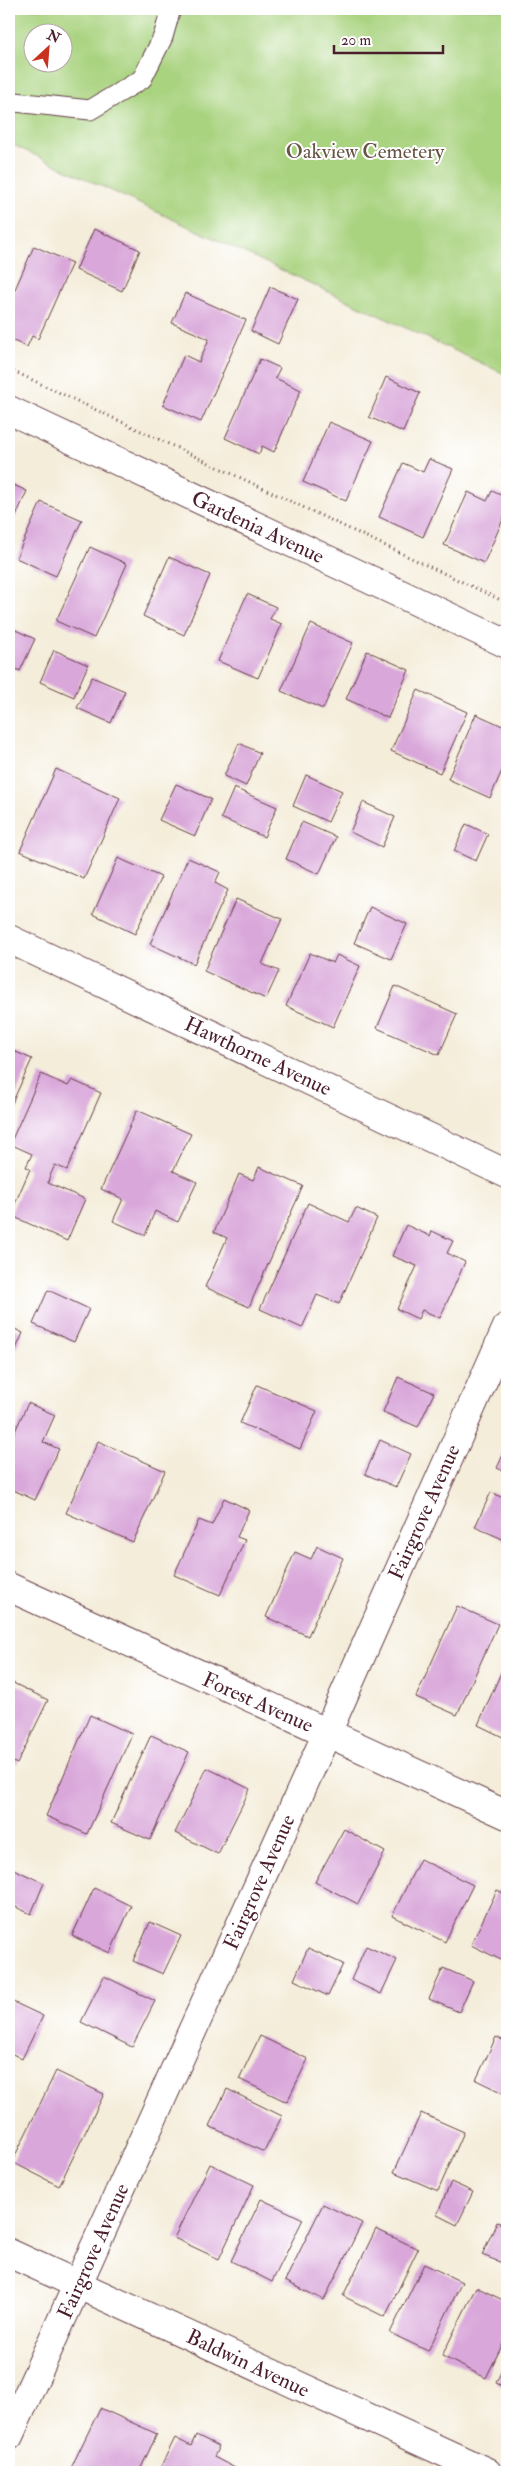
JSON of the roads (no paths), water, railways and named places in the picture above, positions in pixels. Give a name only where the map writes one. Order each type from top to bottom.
[{"type":"street","name":"Gardenia Avenue","points":[[9,410],[507,644]]},
{"type":"street","name":"Hawthorne Avenue","points":[[9,939],[507,1174]]},
{"type":"street","name":"Fairgrove Avenue","points":[[9,2436],[327,1733],[507,1327]]},
{"type":"street","name":"Forest Avenue","points":[[9,1587],[507,1815]]},
{"type":"street","name":"Baldwin Avenue","points":[[9,2253],[487,2472]]},
{"type":"lane","points":[[9,99],[15,102],[90,110],[142,80],[163,37],[171,9]]},
{"type":"park label","name":"Oakview Cemetery","points":[[365,151]]}]
